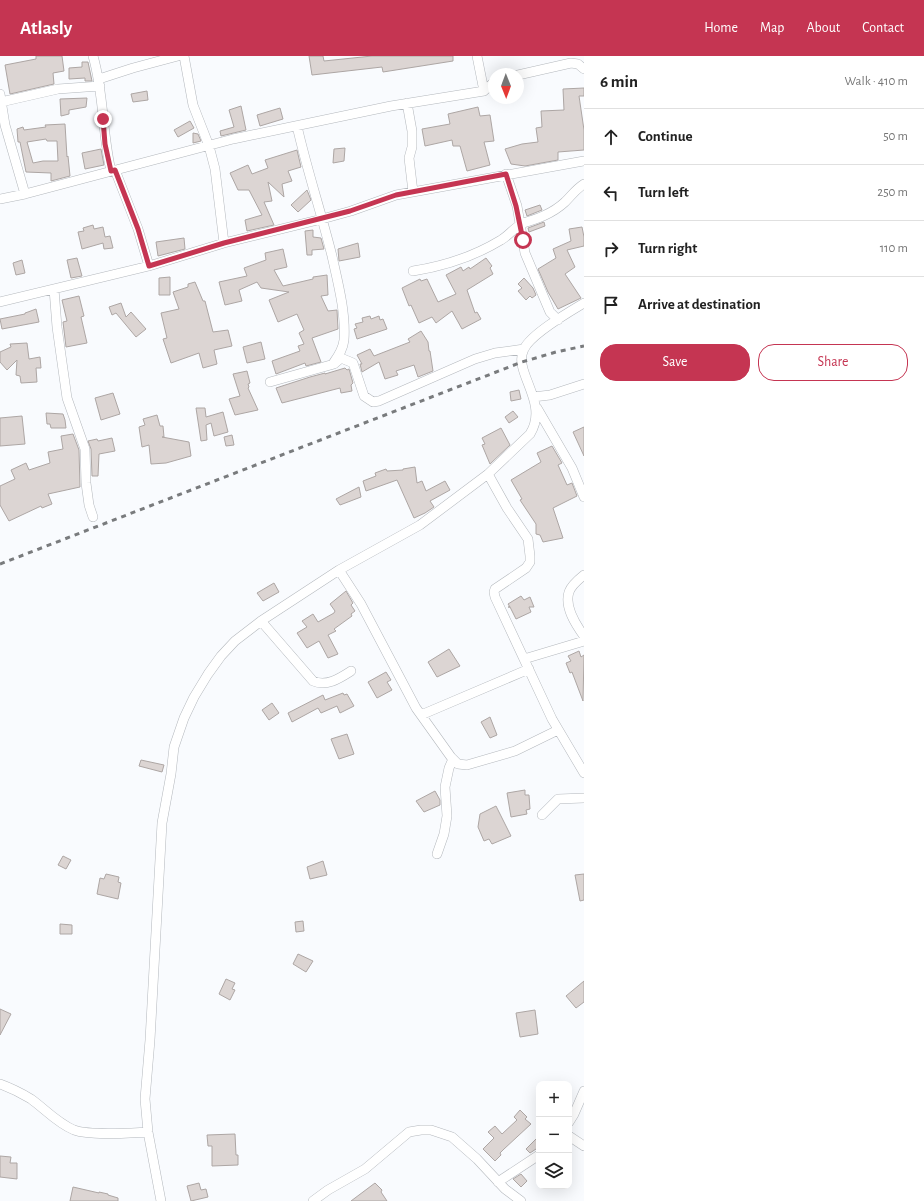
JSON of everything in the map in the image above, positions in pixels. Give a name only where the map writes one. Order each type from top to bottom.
[{"type":"street","points":[[93,56],[100,83],[105,144],[113,170],[138,229],[149,266]]},
{"type":"street","points":[[25,194],[5,125],[1,98],[58,88],[100,83],[133,68],[178,56]]},
{"type":"street","points":[[184,56],[193,105],[209,146],[218,193],[224,243]]},
{"type":"street","points":[[477,56],[484,91]]},
{"type":"street","points":[[524,74],[580,63]]},
{"type":"street","points":[[0,199],[25,194],[233,139],[407,103],[484,91],[488,87]]},
{"type":"street","points":[[407,103],[412,135],[412,146],[409,158],[413,192]]},
{"type":"street","points":[[297,126],[340,292],[344,324],[342,350],[334,364]]},
{"type":"street","points":[[0,302],[149,266],[224,243],[350,211],[396,195],[584,161]]},
{"type":"street","points":[[506,174],[516,206],[525,253],[550,312],[558,320]]},
{"type":"street","points":[[413,271],[438,267],[467,257],[502,240],[520,224],[541,218],[556,210],[576,189],[584,184]]},
{"type":"street","points":[[54,289],[57,327],[67,398],[85,449],[86,483],[89,505],[93,517]]},
{"type":"street","points":[[584,303],[546,327],[527,344],[524,349],[522,362],[537,408],[572,468],[584,497]]},
{"type":"street","points":[[270,382],[334,364],[341,358],[353,363],[364,396],[373,402],[385,399],[475,359],[495,353],[524,349]]},
{"type":"street","points":[[533,397],[550,395],[584,385]]},
{"type":"street","points":[[161,1201],[148,1132],[145,1099],[150,1040],[162,823],[171,774],[174,747],[184,718],[194,697],[208,674],[221,656],[235,641],[261,620],[339,570],[420,525],[488,474],[530,434],[536,420],[537,408]]},
{"type":"street","points":[[488,474],[507,508],[528,538],[530,562],[526,568],[495,589],[495,597],[558,730],[584,772]]},
{"type":"street","points":[[339,570],[361,604],[421,715],[458,764],[467,765],[515,751],[558,730]]},
{"type":"street","points":[[584,575],[569,590],[568,598],[576,624],[584,636]]},
{"type":"street","points":[[261,620],[313,681],[319,684],[326,683],[335,680],[351,670]]},
{"type":"street","points":[[524,659],[584,641]]},
{"type":"street","points":[[421,715],[529,669]]},
{"type":"street","points":[[436,854],[444,834],[447,816],[445,787],[449,768],[453,759]]},
{"type":"street","points":[[542,815],[558,799],[584,798]]},
{"type":"street","points":[[0,1084],[18,1091],[64,1125],[74,1130],[108,1133],[148,1132]]},
{"type":"street","points":[[572,1117],[584,1091]]},
{"type":"street","points":[[313,1201],[365,1168],[409,1132],[421,1130],[431,1130],[452,1137],[482,1163],[498,1182],[521,1201]]},
{"type":"street","points":[[572,1138],[584,1146]]},
{"type":"street","points":[[498,1182],[536,1157]]},
{"type":"building","points":[[36,56],[62,56],[64,71],[53,73],[54,84],[10,94],[5,65],[36,59]]},
{"type":"building","points":[[309,56],[323,56],[324,61],[372,56],[453,56],[453,61],[383,72],[382,67],[312,75]]},
{"type":"building","points":[[82,62],[88,62],[92,81],[85,81],[85,78],[69,79],[69,68],[82,67]]},
{"type":"building","points":[[584,88],[584,96],[579,96],[584,130],[584,150],[558,152],[558,160],[525,166],[511,164],[505,149],[522,144],[538,142],[536,128],[542,127],[541,111],[564,110],[563,89]]},
{"type":"building","points":[[147,91],[148,100],[133,102],[131,94]]},
{"type":"building","points":[[87,98],[86,107],[69,110],[69,114],[61,116],[60,99]]},
{"type":"building","points":[[241,106],[246,130],[221,136],[220,131],[234,127],[229,110]]},
{"type":"building","points":[[478,107],[480,116],[490,115],[494,141],[484,142],[490,165],[467,171],[460,146],[453,146],[452,140],[425,146],[422,129],[450,124],[448,114]]},
{"type":"building","points":[[280,108],[283,119],[260,126],[257,115]]},
{"type":"building","points":[[190,121],[194,128],[178,137],[174,130]]},
{"type":"building","points":[[65,124],[70,176],[51,181],[51,173],[26,172],[20,142],[18,142],[17,129],[23,127],[24,130],[46,127],[45,125]],"holes":[[[46,139],[47,141],[57,141],[58,161],[33,163],[27,142]]]},
{"type":"building","points":[[193,133],[198,134],[201,141],[193,143]]},
{"type":"building","points":[[345,148],[344,161],[333,163],[334,149]]},
{"type":"building","points":[[101,149],[104,165],[85,169],[82,153]]},
{"type":"building","points":[[297,150],[301,167],[288,171],[292,181],[282,184],[284,197],[268,182],[272,201],[264,202],[274,225],[247,231],[245,220],[262,215],[249,190],[238,190],[230,173],[248,165],[252,174],[268,168],[265,160]]},
{"type":"building","points":[[307,190],[311,200],[298,212],[291,205]]},
{"type":"building","points":[[540,205],[542,210],[527,216],[525,210]]},
{"type":"building","points":[[544,222],[545,226],[529,232],[528,228]]},
{"type":"building","points":[[93,225],[94,229],[103,227],[105,237],[110,236],[113,248],[104,249],[103,243],[82,249],[78,232],[84,231],[83,228]]},
{"type":"building","points":[[582,227],[584,246],[567,250],[575,267],[565,274],[581,298],[558,309],[548,292],[538,269],[556,258],[553,249],[571,241],[569,229]]},
{"type":"building","points":[[313,230],[313,237],[321,238],[324,249],[312,250],[312,255],[307,255],[305,231]]},
{"type":"building","points":[[184,238],[185,249],[158,256],[156,242]]},
{"type":"building","points":[[358,243],[360,257],[339,261],[338,249]]},
{"type":"building","points":[[283,249],[287,267],[274,270],[283,286],[313,279],[313,277],[327,275],[328,295],[321,296],[328,311],[337,310],[338,329],[312,338],[321,362],[306,366],[305,363],[276,374],[272,361],[300,351],[298,346],[304,344],[299,333],[304,330],[297,314],[278,322],[269,300],[289,292],[261,288],[257,282],[239,290],[242,301],[225,305],[219,282],[247,276],[244,268],[266,260],[265,253]]},
{"type":"building","points":[[77,258],[82,276],[71,278],[67,260]]},
{"type":"building","points":[[486,258],[492,266],[490,268],[493,274],[467,290],[475,313],[477,312],[481,319],[462,329],[452,311],[436,323],[432,317],[419,323],[411,305],[409,306],[402,288],[420,279],[421,281],[427,279],[438,302],[456,294],[446,275],[461,267],[463,271],[469,267],[470,269]]},
{"type":"building","points":[[22,260],[25,273],[16,275],[13,263]]},
{"type":"building","points":[[170,277],[170,295],[159,295],[159,278]]},
{"type":"building","points":[[524,278],[533,288],[536,295],[532,298],[530,296],[526,300],[518,291],[522,288],[518,284]]},
{"type":"building","points":[[195,282],[203,301],[205,301],[213,332],[228,330],[232,346],[214,350],[217,364],[203,368],[199,353],[171,363],[163,339],[167,338],[161,313],[179,309],[173,292],[188,287],[188,284]]},
{"type":"building","points":[[79,296],[84,316],[81,317],[87,343],[66,347],[63,322],[67,321],[62,300]]},
{"type":"building","points":[[121,303],[126,317],[131,312],[146,329],[136,337],[116,313],[112,315],[109,307]]},
{"type":"building","points":[[36,309],[39,322],[2,329],[0,319],[25,314]]},
{"type":"building","points":[[370,316],[371,319],[379,316],[380,320],[383,319],[387,329],[357,339],[354,329],[357,328],[355,324],[363,322],[362,318]]},
{"type":"building","points":[[421,331],[428,342],[433,371],[418,377],[414,365],[396,371],[398,375],[385,379],[379,362],[362,372],[360,364],[362,364],[357,355],[370,349],[374,356],[410,342],[408,339]]},
{"type":"building","points":[[261,342],[265,359],[247,363],[243,347]]},
{"type":"building","points":[[27,343],[29,359],[40,357],[41,368],[36,368],[37,382],[21,383],[20,376],[16,375],[17,360],[7,370],[0,362],[0,352],[11,347],[10,344]]},
{"type":"building","points":[[345,368],[347,370],[349,369],[353,383],[351,385],[352,391],[341,393],[340,388],[282,403],[276,388]]},
{"type":"building","points":[[247,371],[250,383],[248,384],[248,388],[258,410],[235,415],[229,399],[240,396],[233,374]]},
{"type":"building","points":[[519,390],[521,399],[511,401],[510,392]]},
{"type":"building","points":[[113,393],[120,414],[101,420],[95,398]]},
{"type":"building","points":[[196,408],[205,408],[206,417],[223,412],[228,432],[214,436],[211,423],[206,425],[207,440],[201,441]]},
{"type":"building","points":[[513,411],[518,417],[509,423],[505,417]]},
{"type":"building","points":[[46,413],[63,414],[66,428],[51,428],[50,424],[47,424]]},
{"type":"building","points":[[157,415],[160,426],[163,426],[164,437],[162,437],[189,442],[191,456],[166,463],[151,464],[149,445],[142,447],[139,427],[145,425],[143,419]]},
{"type":"building","points":[[22,416],[25,444],[0,446],[0,418]]},
{"type":"building","points":[[584,427],[584,456],[573,432]]},
{"type":"building","points":[[501,428],[510,445],[490,464],[482,445],[485,444],[482,438]]},
{"type":"building","points":[[73,434],[79,450],[80,487],[48,494],[52,504],[42,508],[41,506],[9,521],[0,505],[0,486],[15,479],[11,470],[26,463],[29,470],[50,463],[48,452],[63,449],[61,436]]},
{"type":"building","points":[[232,435],[234,445],[226,446],[224,437]]},
{"type":"building","points":[[112,438],[115,451],[99,454],[98,476],[92,476],[91,449],[88,441],[97,439],[98,441]]},
{"type":"building","points":[[552,446],[562,463],[558,465],[567,485],[572,483],[577,496],[553,508],[563,538],[543,542],[540,535],[536,534],[536,524],[520,500],[522,499],[511,480],[541,462],[537,453]]},
{"type":"building","points":[[415,467],[417,483],[422,481],[426,491],[445,481],[450,490],[430,501],[434,507],[425,513],[414,518],[397,480],[366,491],[363,481],[376,476],[375,473],[386,469],[387,471],[403,470]]},
{"type":"building","points":[[359,487],[361,497],[340,505],[336,499]]},
{"type":"building","points":[[274,583],[279,592],[263,601],[257,593]]},
{"type":"building","points":[[346,591],[353,603],[351,605],[355,611],[351,614],[352,616],[334,629],[336,631],[328,635],[338,654],[328,658],[319,641],[307,648],[297,633],[307,627],[302,621],[313,614],[318,622],[334,613],[335,611],[330,604]]},
{"type":"building","points":[[521,596],[524,600],[530,597],[534,607],[529,607],[531,612],[516,619],[508,604]]},
{"type":"building","points":[[449,649],[460,666],[437,677],[428,662]]},
{"type":"building","points":[[579,651],[581,657],[584,655],[583,701],[572,672],[570,673],[566,663],[571,661],[568,656]]},
{"type":"building","points":[[386,672],[391,680],[387,682],[392,690],[377,698],[368,682]]},
{"type":"building","points":[[343,693],[344,695],[347,694],[354,706],[340,713],[337,706],[321,713],[318,708],[292,722],[288,713],[323,695],[325,700]]},
{"type":"building","points":[[272,703],[279,713],[269,720],[262,710]]},
{"type":"building","points":[[490,717],[497,735],[490,738],[481,722]]},
{"type":"building","points":[[347,734],[354,754],[339,759],[331,739]]},
{"type":"building","points":[[141,760],[164,765],[162,772],[139,766]]},
{"type":"building","points":[[525,790],[525,795],[529,795],[530,809],[526,810],[527,814],[511,817],[507,793]]},
{"type":"building","points":[[435,791],[440,800],[440,805],[424,812],[416,801]]},
{"type":"building","points":[[496,806],[511,836],[492,844],[489,839],[484,841],[478,827],[480,814]]},
{"type":"building","points":[[63,856],[71,860],[66,869],[58,865]]},
{"type":"building","points":[[323,861],[327,875],[310,879],[307,867]]},
{"type":"building","points":[[106,874],[119,877],[118,882],[121,883],[118,899],[97,894],[100,878],[104,879]]},
{"type":"building","points":[[584,874],[584,900],[580,901],[575,875]]},
{"type":"building","points":[[303,921],[304,931],[296,932],[295,922]]},
{"type":"building","points":[[60,924],[72,925],[72,934],[60,934]]},
{"type":"building","points":[[298,954],[313,961],[306,972],[293,964]]},
{"type":"building","points":[[226,979],[235,983],[232,989],[235,990],[230,1000],[219,994]]},
{"type":"building","points":[[584,981],[584,1002],[576,1008],[566,996]]},
{"type":"building","points":[[0,1009],[11,1014],[0,1035]]},
{"type":"building","points":[[535,1010],[538,1034],[520,1037],[516,1013]]},
{"type":"building","points":[[520,1110],[527,1117],[525,1119],[531,1124],[500,1153],[501,1155],[495,1161],[483,1149],[494,1138],[488,1132],[495,1126],[502,1134],[517,1120],[514,1117]]},
{"type":"building","points":[[235,1134],[238,1165],[212,1166],[212,1146],[208,1146],[207,1135]]},
{"type":"building","points":[[536,1139],[536,1149],[530,1153],[526,1149]]},
{"type":"building","points":[[0,1156],[11,1157],[10,1163],[17,1163],[17,1179],[0,1177]]},
{"type":"building","points":[[521,1174],[527,1181],[521,1187],[513,1179]]},
{"type":"building","points":[[199,1183],[201,1190],[206,1189],[208,1197],[191,1201],[187,1186]]},
{"type":"building","points":[[375,1183],[382,1190],[381,1192],[387,1201],[351,1201]]},
{"type":"building","points":[[73,1187],[108,1194],[118,1198],[118,1201],[70,1201]]},
{"type":"railway","points":[[0,564],[522,362],[584,346]]},
{"type":"route","points":[[103,119],[105,144],[111,171],[115,170],[138,229],[149,266],[224,243],[350,211],[396,195],[506,174],[516,206],[523,240]]}]
